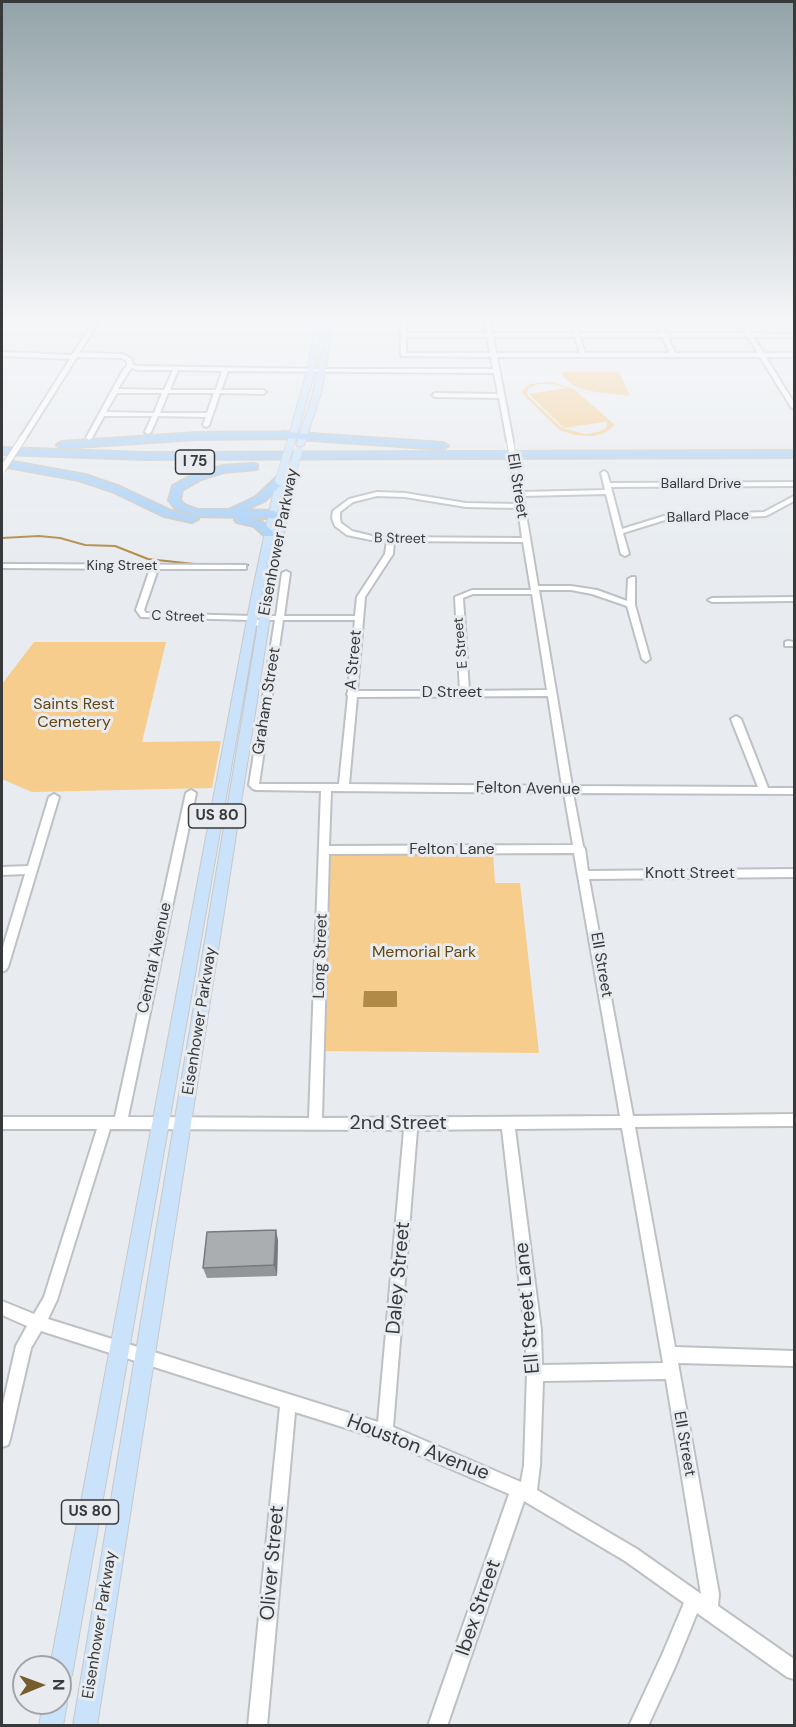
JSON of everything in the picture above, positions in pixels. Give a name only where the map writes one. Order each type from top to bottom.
[{"type":"highway","points":[[266,435],[302,424],[312,433],[326,437]]},
{"type":"highway","points":[[2,447],[189,436],[266,435],[296,440],[326,437],[603,455]]},
{"type":"highway","name":"I 75","points":[[2,452],[144,456],[795,454]]},
{"type":"highway","name":"I 75","points":[[2,457],[142,462],[795,460]]},
{"type":"highway","points":[[276,517],[185,510],[174,500],[174,492],[181,485],[197,477],[231,468],[389,462]]},
{"type":"highway","points":[[2,463],[56,471],[91,480],[162,511],[182,517],[241,520],[276,517]]},
{"type":"highway","points":[[221,514],[256,502],[285,479]]},
{"type":"highway","points":[[241,520],[258,524],[269,534]]},
{"type":"main road","name":"Eisenhower Parkway","points":[[302,424],[306,402]]},
{"type":"main road","name":"Eisenhower Parkway","points":[[64,1655],[160,1123],[276,517],[296,440],[310,402]]},
{"type":"main road","name":"Eisenhower Parkway","points":[[85,1725],[183,1123],[269,534],[276,517]]},
{"type":"street","points":[[2,470],[46,402]]},
{"type":"street","points":[[89,438],[109,402]]},
{"type":"street","points":[[147,432],[161,402]]},
{"type":"street","points":[[206,425],[214,402]]},
{"type":"street","name":"Ell Street","points":[[503,402],[568,789],[585,875],[710,1594],[710,1610]]},
{"type":"street","points":[[102,414],[209,415]]},
{"type":"street","points":[[604,473],[625,554]]},
{"type":"street","name":"Ballard Drive","points":[[518,494],[608,488],[795,484]]},
{"type":"street","name":"B Street","points":[[520,506],[466,505],[383,493],[358,497],[346,502],[337,511],[338,524],[350,533],[366,538],[525,540]]},
{"type":"street","name":"Ballard Place","points":[[620,532],[664,518],[766,514],[795,498]]},
{"type":"street","name":"A Street","points":[[344,788],[361,597],[389,554],[391,540]]},
{"type":"street","name":"King Street","points":[[2,566],[243,567]]},
{"type":"street","name":"C Street","points":[[155,566],[140,610],[144,615],[358,618]]},
{"type":"street","name":"Graham Street","points":[[261,789],[254,785],[286,573]]},
{"type":"street","points":[[632,579],[632,605],[646,659]]},
{"type":"street","points":[[534,590],[571,588],[594,592],[632,605]]},
{"type":"street","name":"E Street","points":[[465,693],[459,597],[472,592],[534,590]]},
{"type":"street","points":[[712,600],[795,599]]},
{"type":"street","name":"D Street","points":[[351,694],[552,693]]},
{"type":"street","points":[[736,719],[764,791]]},
{"type":"street","name":"Long Street","points":[[315,1124],[327,788]]},
{"type":"street","name":"Felton Avenue","points":[[261,789],[795,791]]},
{"type":"street","name":"Central Avenue","points":[[2,1439],[24,1346],[50,1300],[112,1123],[191,793]]},
{"type":"street","points":[[2,967],[54,797]]},
{"type":"street","name":"Felton Lane","points":[[324,850],[580,849]]},
{"type":"street","points":[[2,871],[31,870]]},
{"type":"street","name":"Knott Street","points":[[585,875],[795,873]]},
{"type":"street","name":"2nd Street","points":[[2,1123],[411,1124],[795,1120]]},
{"type":"street","name":"Ell Street Lane","points":[[508,1123],[533,1330],[535,1372],[532,1465],[524,1492]]},
{"type":"street","name":"Daley Street","points":[[385,1432],[411,1124]]},
{"type":"street","name":"Houston Avenue","points":[[2,1308],[38,1323],[385,1432],[524,1492],[631,1555],[795,1670]]},
{"type":"street","points":[[535,1372],[795,1358]]},
{"type":"street","name":"Oliver Street","points":[[257,1725],[288,1401]]},
{"type":"street","name":"Ibex Street","points":[[437,1725],[524,1492]]},
{"type":"street","points":[[638,1725],[669,1661],[694,1599]]},
{"type":"green space","points":[[531,402],[534,402],[562,428],[586,434],[598,432],[606,428],[607,424],[604,420],[605,422],[564,428],[537,402],[588,402],[615,425],[605,433],[593,436],[575,435],[559,430]]},
{"type":"green space","name":"Saints Rest Cemetery","points":[[34,642],[166,642],[142,742],[221,741],[212,788],[32,792],[2,779],[2,684]]},
{"type":"green space","name":"Memorial Park","points":[[330,850],[493,851],[495,883],[520,883],[539,1053],[319,1051]]},
{"type":"shaded area","points":[[364,991],[397,991],[397,1007],[363,1007]]},
{"type":"building","points":[[276,1230],[274,1265],[203,1268],[207,1232]]},
{"type":"waterway","points":[[2,538],[39,536],[60,538],[85,545],[115,546],[148,559],[194,564],[248,565]]}]
